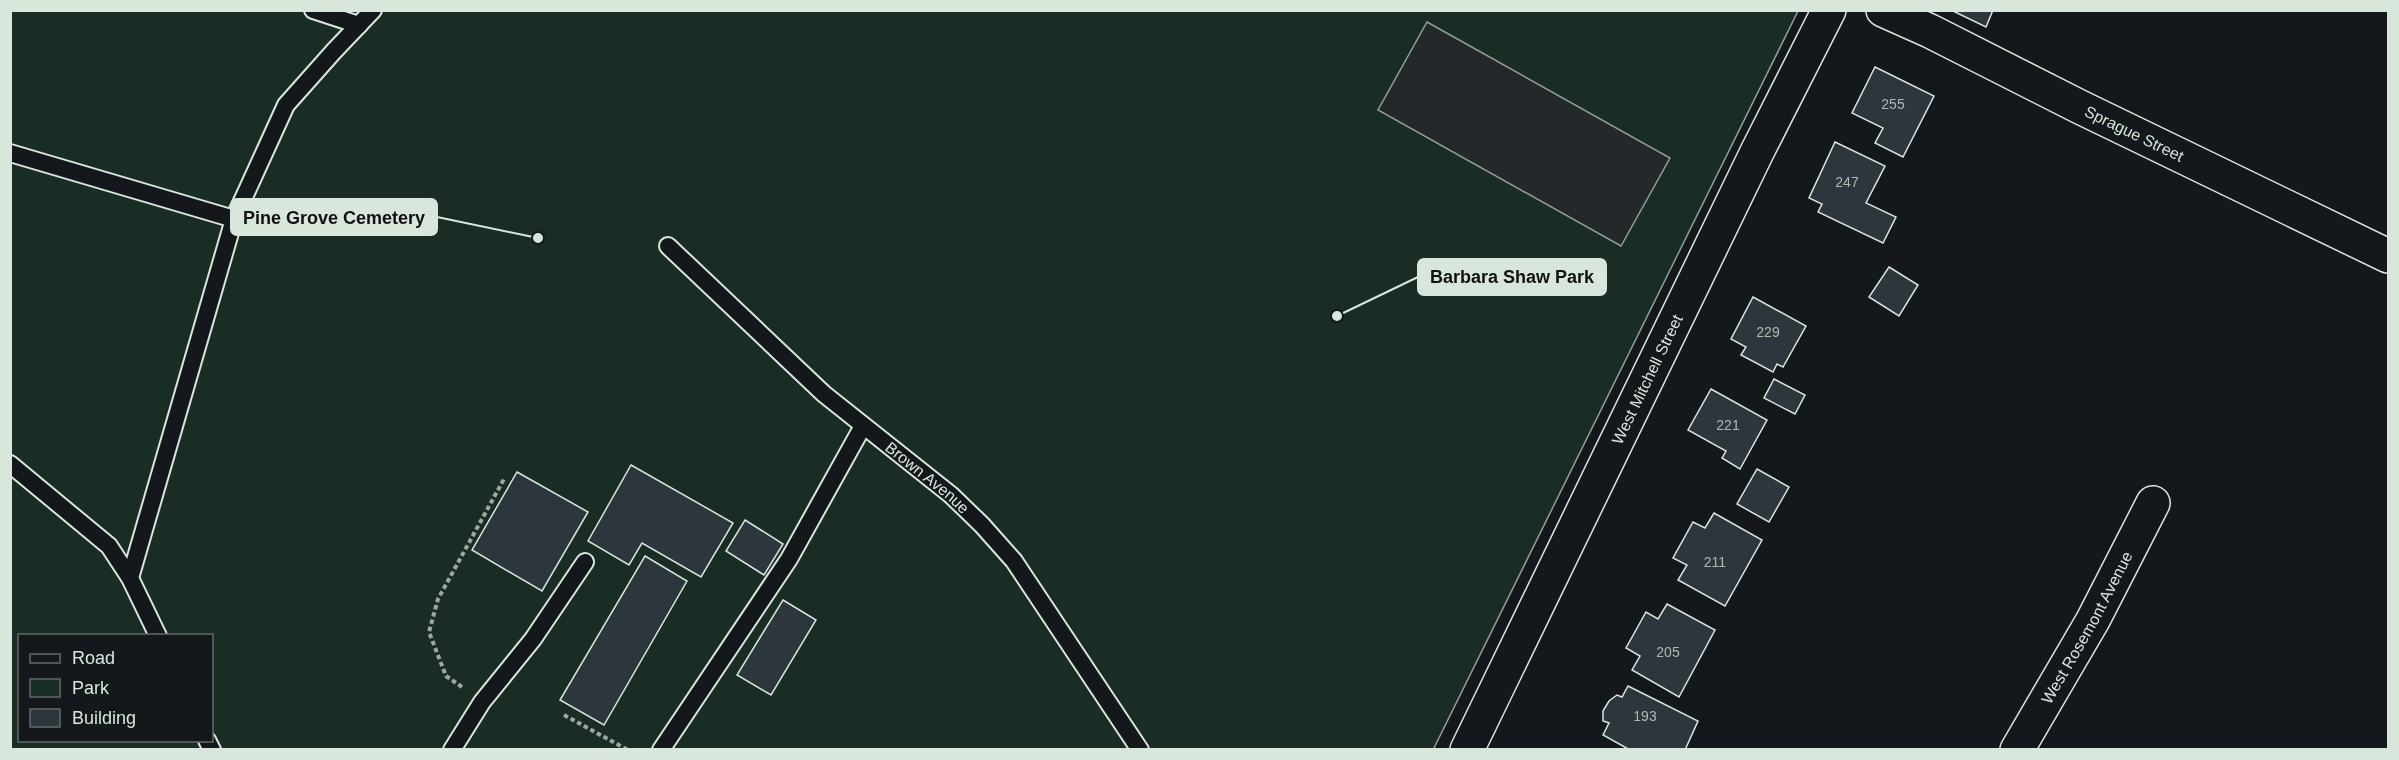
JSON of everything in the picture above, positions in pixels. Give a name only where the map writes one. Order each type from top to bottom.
[{"type":"street","name":"West Mitchell Street","points":[[1467,750],[1829,10]]},
{"type":"street","name":"Sprague Street","points":[[1883,10],[2388,256]]},
{"type":"street","name":"West Rosemont Avenue","points":[[2017,750],[2093,620],[2153,503]]},
{"type":"lane","points":[[313,10],[359,25]]},
{"type":"lane","points":[[130,578],[234,219],[286,105],[373,10]]},
{"type":"lane","points":[[10,153],[234,219]]},
{"type":"lane","name":"Brown Avenue","points":[[668,246],[824,394],[951,495],[982,525],[1014,561],[1140,750]]},
{"type":"lane","points":[[661,750],[789,559],[863,426]]},
{"type":"lane","points":[[10,464],[109,546],[130,578],[157,634]]},
{"type":"lane","points":[[452,750],[482,702],[533,639],[585,562]]},
{"type":"path","points":[[482,702],[446,676],[429,632],[438,598],[504,479]]},
{"type":"path","points":[[564,714],[628,750]]},
{"type":"green space","points":[[10,11],[1798,11],[1433,750],[11,749]]},
{"type":"shaded area","points":[[1427,22],[1670,158],[1621,246],[1378,110]]},
{"type":"building","points":[[1955,10],[1993,10],[1986,27]]},
{"type":"building","points":[[1875,67],[1934,96],[1903,157],[1875,143],[1883,128],[1852,113]]},
{"type":"building","points":[[1835,142],[1885,166],[1866,203],[1896,217],[1883,243],[1818,212],[1822,204],[1809,198]]},
{"type":"building","points":[[1889,267],[1918,285],[1899,316],[1869,297]]},
{"type":"building","points":[[1753,297],[1806,326],[1783,367],[1777,364],[1773,372],[1741,355],[1746,347],[1731,339]]},
{"type":"building","points":[[1774,379],[1805,395],[1795,414],[1764,398]]},
{"type":"building","points":[[1711,389],[1767,420],[1740,469],[1722,458],[1726,451],[1688,430]]},
{"type":"building","points":[[631,465],[733,523],[701,577],[642,543],[629,565],[588,541]]},
{"type":"building","points":[[1757,469],[1789,487],[1769,522],[1737,504]]},
{"type":"building","points":[[517,472],[588,512],[542,591],[472,550]]},
{"type":"building","points":[[1714,513],[1762,540],[1725,606],[1678,580],[1687,565],[1673,558],[1693,522],[1705,528]]},
{"type":"building","points":[[745,520],[783,544],[764,575],[726,551]]},
{"type":"building","points":[[645,556],[687,581],[604,725],[560,700]]},
{"type":"building","points":[[783,600],[816,620],[771,695],[737,675]]},
{"type":"building","points":[[1667,604],[1715,630],[1679,697],[1632,670],[1640,656],[1626,648],[1646,612],[1658,619]]},
{"type":"building","points":[[1628,686],[1698,721],[1685,750],[1630,750],[1603,735],[1609,723],[1603,721],[1603,711],[1609,701],[1617,695],[1622,697]]},
{"type":"place","name":"Pine Grove Cemetery","points":[[538,238]]},
{"type":"place","name":"Barbara Shaw Park","points":[[1337,316]]}]
